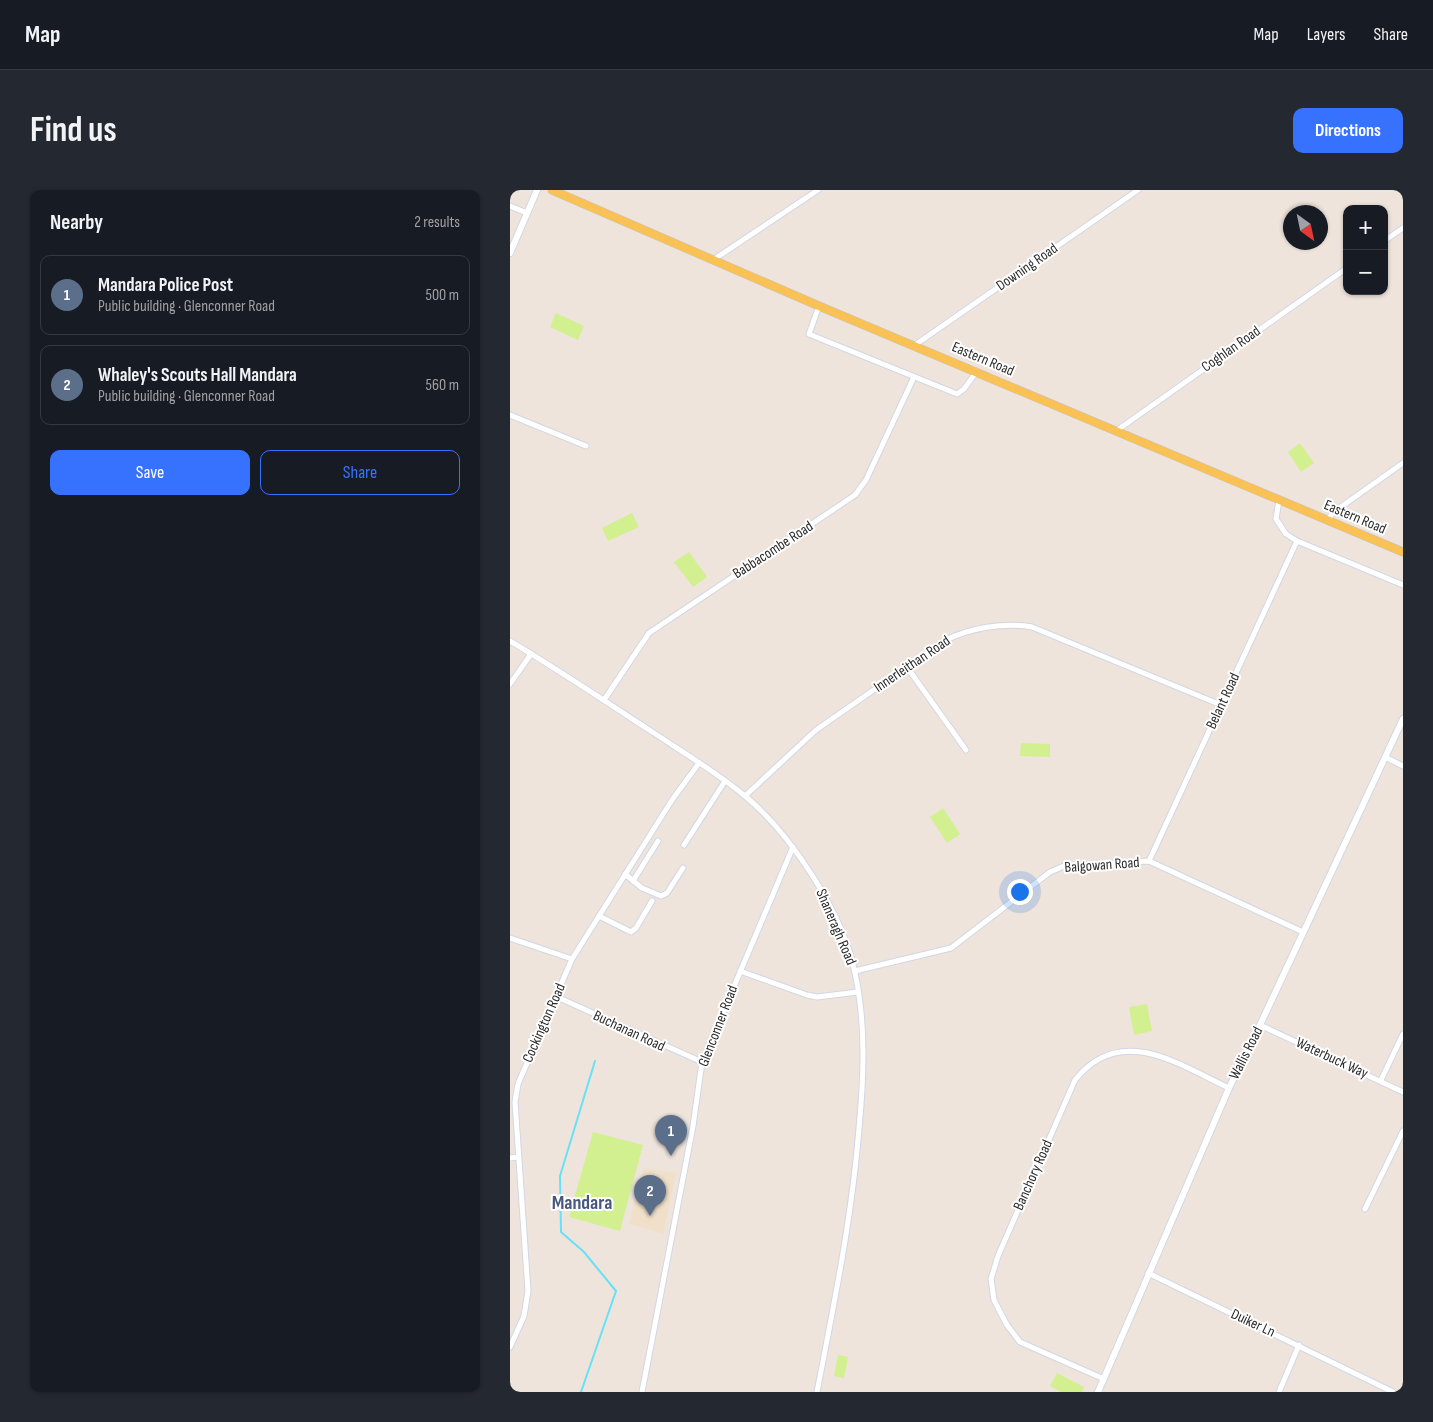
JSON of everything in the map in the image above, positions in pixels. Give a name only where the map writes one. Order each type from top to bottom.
[{"type":"main road","name":"Eastern Road","points":[[552,190],[819,306],[1403,552]]},
{"type":"street","points":[[510,253],[537,190]]},
{"type":"street","points":[[713,260],[818,190]]},
{"type":"street","name":"Downing Road","points":[[915,345],[1138,190]]},
{"type":"street","points":[[510,206],[527,213]]},
{"type":"street","points":[[1388,238],[1403,228]]},
{"type":"street","name":"Coghlan Road","points":[[1116,431],[1343,271]]},
{"type":"street","points":[[819,306],[809,334],[914,378],[958,394],[977,371]]},
{"type":"street","name":"Babbacombe Road","points":[[604,700],[649,633],[855,495],[866,480],[914,378]]},
{"type":"street","points":[[510,414],[586,446]]},
{"type":"street","points":[[1327,520],[1335,511],[1403,463]]},
{"type":"street","points":[[1279,500],[1275,512],[1277,524],[1286,534],[1297,541],[1403,585]]},
{"type":"street","name":"Belant Road","points":[[1149,861],[1297,541]]},
{"type":"street","name":"Innerleithan Road","points":[[745,796],[816,730],[906,666],[959,634],[1022,625],[1040,630],[1220,705]]},
{"type":"street","name":"Shaneragh Road","points":[[510,641],[604,700],[745,796],[793,847],[827,900],[855,971],[863,1031],[863,1074],[857,1154],[846,1239],[817,1392]]},
{"type":"street","points":[[510,684],[532,654]]},
{"type":"street","points":[[906,666],[966,750]]},
{"type":"street","name":"Wallis Road","points":[[1098,1392],[1228,1088],[1260,1025],[1403,719]]},
{"type":"street","points":[[1385,757],[1403,766]]},
{"type":"street","name":"Cockington Road","points":[[510,1347],[524,1316],[527,1297],[515,1092],[532,1048],[557,997],[572,959],[625,874],[699,763]]},
{"type":"street","points":[[684,845],[725,781]]},
{"type":"street","points":[[633,881],[658,842]]},
{"type":"street","name":"Glenconner Road","points":[[642,1392],[692,1126],[702,1062],[793,847]]},
{"type":"street","name":"Balgowan Road","points":[[855,971],[951,948],[1057,868],[1149,861],[1303,932]]},
{"type":"street","points":[[625,874],[633,881],[661,896],[667,893],[683,868]]},
{"type":"street","points":[[599,916],[631,932],[636,928],[652,901]]},
{"type":"street","points":[[510,938],[572,959]]},
{"type":"street","points":[[740,971],[817,997],[858,992]]},
{"type":"street","name":"Buchanan Road","points":[[557,997],[702,1062]]},
{"type":"street","name":"Waterbuck Way","points":[[1260,1025],[1381,1080],[1403,1092]]},
{"type":"street","points":[[1381,1080],[1403,1034]]},
{"type":"street","name":"Banchory Road","points":[[1104,1379],[1020,1342],[1007,1325],[994,1300],[991,1279],[998,1256],[1075,1080],[1091,1064],[1118,1052],[1140,1050],[1163,1057],[1228,1088]]},
{"type":"street","points":[[1365,1209],[1403,1131]]},
{"type":"street","points":[[510,1158],[518,1157]]},
{"type":"street","name":"Duiker Ln","points":[[1148,1273],[1299,1344],[1394,1392]]},
{"type":"street","points":[[1279,1392],[1299,1344]]},
{"type":"shaded area","points":[[644,1168],[676,1173],[663,1234],[629,1224]]},
{"type":"green space","points":[[556,313],[584,326],[578,340],[550,327]]},
{"type":"green space","points":[[1300,443],[1314,463],[1301,472],[1288,452]]},
{"type":"green space","points":[[632,513],[639,527],[608,541],[602,528]]},
{"type":"green space","points":[[689,552],[707,577],[693,587],[674,562]]},
{"type":"green space","points":[[1021,743],[1050,744],[1050,757],[1020,756]]},
{"type":"green space","points":[[943,808],[960,834],[947,843],[930,817]]},
{"type":"green space","points":[[1147,1004],[1152,1031],[1134,1035],[1129,1007]]},
{"type":"green space","points":[[593,1132],[643,1145],[620,1231],[569,1217]]},
{"type":"green space","points":[[838,1355],[848,1357],[844,1378],[834,1376]]},
{"type":"green space","points":[[1057,1373],[1084,1387],[1082,1392],[1061,1392],[1050,1386]]},
{"type":"waterway","points":[[581,1392],[616,1291],[584,1252],[561,1232],[560,1176],[595,1061]]},
{"type":"place","name":"Mandara Police Post","points":[[671,1156]]},
{"type":"place","name":"Whaley's Scouts Hall Mandara","points":[[650,1216]]},
{"type":"district","name":"Mandara","points":[[582,1203]]}]
